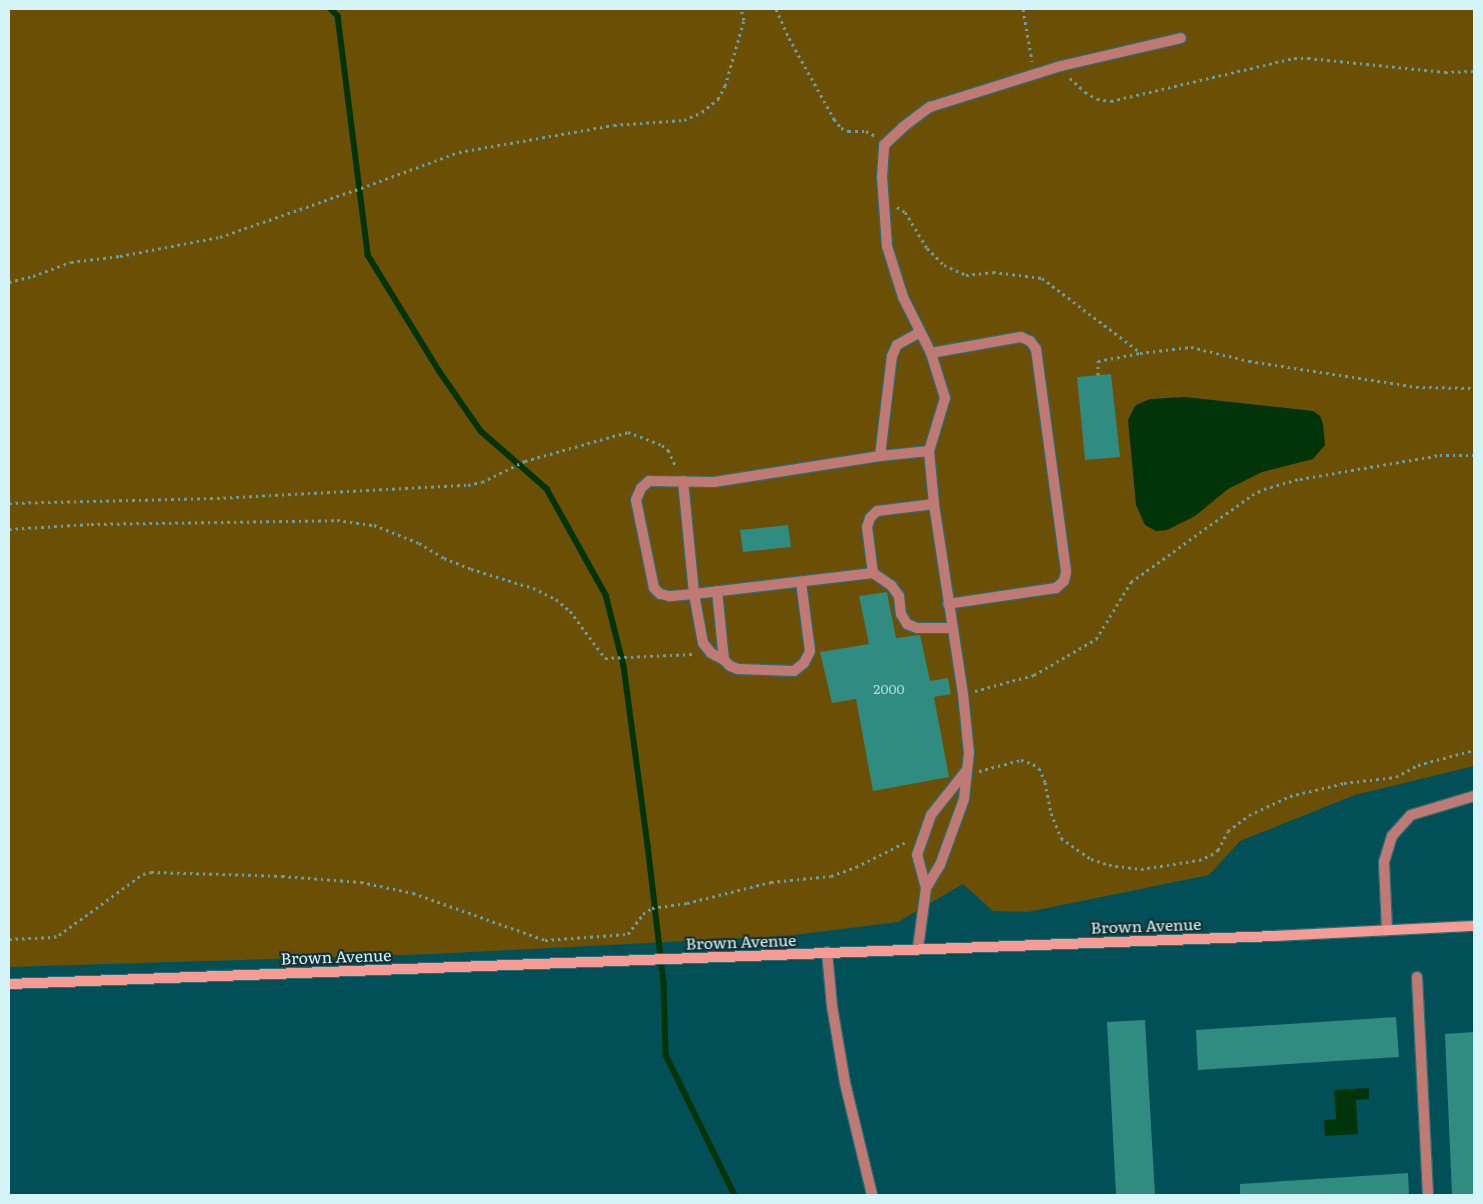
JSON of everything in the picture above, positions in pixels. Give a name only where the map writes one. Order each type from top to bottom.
[{"type":"street","points":[[926,888],[940,866],[964,799],[969,753],[934,504],[929,451],[945,398],[931,353],[903,297],[887,246],[882,177],[884,145],[903,126],[930,107],[1060,66],[1181,38]]},
{"type":"street","points":[[880,456],[892,356],[897,346],[920,332]]},
{"type":"street","points":[[931,353],[1020,337],[1030,341],[1036,349],[1066,572],[1064,581],[1056,588],[948,604]]},
{"type":"street","points":[[929,451],[880,456],[714,482],[649,481],[640,488],[636,500],[654,588],[660,594],[669,596],[694,594],[873,573],[891,586],[898,596],[901,614],[907,624],[917,628],[952,628]]},
{"type":"street","points":[[682,481],[694,594],[703,643],[711,653],[738,669],[794,671],[804,663],[810,652],[801,582]]},
{"type":"street","points":[[873,573],[868,527],[870,518],[877,511],[934,504]]},
{"type":"street","points":[[717,591],[724,660]]},
{"type":"street","points":[[918,948],[926,888],[917,855],[931,815],[966,771]]},
{"type":"street","points":[[1387,929],[1384,862],[1392,836],[1411,815],[1474,796]]},
{"type":"street","name":"Brown Avenue","points":[[9,984],[1474,926]]},
{"type":"street","points":[[827,952],[832,1006],[845,1083],[872,1195]]},
{"type":"street","points":[[1417,977],[1428,1195]]},
{"type":"path","points":[[9,282],[33,276],[71,262],[120,256],[220,237],[360,189],[459,152],[614,125],[684,120],[702,112],[718,99],[725,86],[744,20],[741,9]]},
{"type":"path","points":[[776,9],[788,38],[834,119],[842,128],[849,131],[866,131],[884,145]]},
{"type":"path","points":[[1023,9],[1034,74]]},
{"type":"path","points":[[1060,66],[1085,92],[1097,99],[1111,100],[1294,58],[1445,72],[1474,71]]},
{"type":"path","points":[[894,204],[904,212],[927,248],[944,265],[966,275],[993,272],[1037,276],[1140,352]]},
{"type":"path","points":[[1098,375],[1098,361],[1140,352],[1191,347],[1249,361],[1379,381],[1416,386],[1474,388]]},
{"type":"path","points":[[9,503],[217,498],[468,486],[482,482],[525,461],[628,432],[662,445],[668,450],[682,481]]},
{"type":"path","points":[[962,694],[1034,675],[1096,639],[1131,582],[1252,495],[1264,489],[1300,479],[1440,455],[1474,455]]},
{"type":"path","points":[[9,529],[91,524],[337,520],[374,525],[418,543],[462,566],[533,588],[556,599],[570,612],[605,658],[700,653]]},
{"type":"path","points":[[966,771],[978,772],[1021,760],[1033,764],[1039,768],[1045,782],[1052,813],[1062,838],[1091,859],[1109,865],[1142,869],[1199,860],[1211,855],[1218,850],[1228,831],[1249,815],[1290,796],[1344,783],[1396,776],[1418,765],[1474,750]]},
{"type":"path","points":[[9,939],[54,937],[60,935],[143,874],[151,872],[282,876],[361,882],[413,893],[545,940],[628,934],[652,908],[771,882],[832,876],[856,867],[923,834]]},
{"type":"shaded area","points":[[9,9],[1474,9],[1474,766],[1355,795],[1240,841],[1209,875],[1028,912],[993,911],[963,884],[898,922],[786,936],[433,954],[9,967]]},
{"type":"shaded area","points":[[1185,397],[1313,411],[1320,416],[1323,424],[1325,445],[1313,459],[1262,472],[1228,489],[1195,516],[1167,530],[1156,531],[1145,525],[1136,505],[1128,420],[1135,406],[1140,403],[1150,399]]},
{"type":"shaded area","points":[[1369,1088],[1369,1099],[1356,1100],[1358,1134],[1325,1136],[1324,1120],[1336,1119],[1334,1090]]},
{"type":"building","points":[[1111,374],[1120,457],[1085,460],[1077,377]]},
{"type":"building","points":[[788,525],[791,547],[743,552],[740,530]]},
{"type":"building","points":[[887,592],[896,638],[920,635],[930,681],[948,678],[951,694],[934,697],[949,777],[873,791],[856,699],[832,703],[820,652],[869,644],[859,596]]},
{"type":"building","points":[[1396,1017],[1399,1057],[1198,1070],[1196,1030]]},
{"type":"building","points":[[1145,1020],[1155,1195],[1116,1195],[1107,1022]]},
{"type":"building","points":[[1474,1032],[1474,1195],[1452,1195],[1445,1034]]},
{"type":"building","points":[[1408,1173],[1409,1195],[1240,1195],[1240,1184]]},
{"type":"waterway","points":[[331,9],[338,16],[368,255],[440,372],[481,431],[547,489],[606,595],[624,666],[648,845],[664,984],[666,1055],[735,1195]]}]
